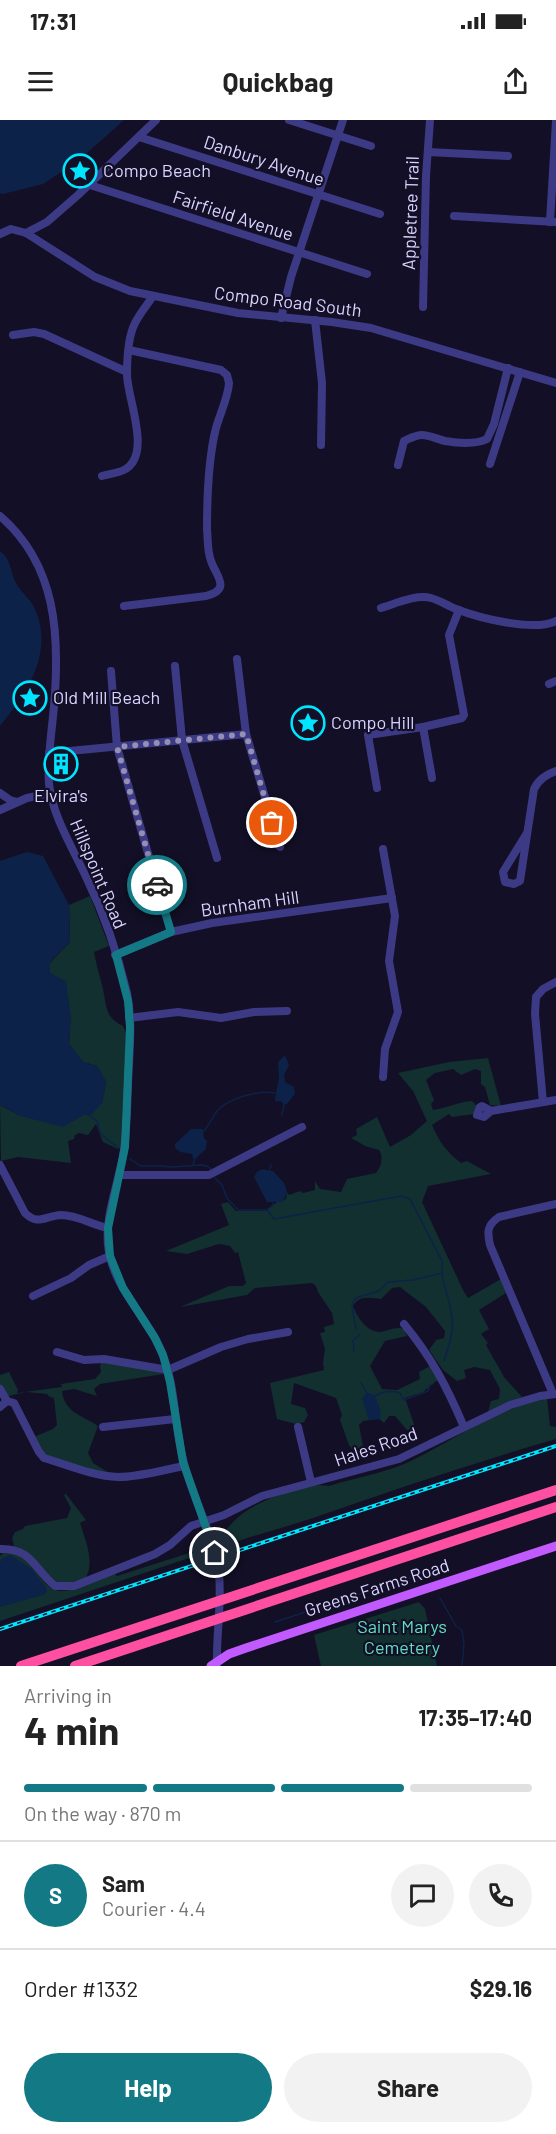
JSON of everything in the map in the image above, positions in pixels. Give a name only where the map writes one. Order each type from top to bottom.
[{"type":"highway","points":[[21,1666],[556,1490]]},
{"type":"highway","points":[[75,1666],[556,1508]]},
{"type":"main road","name":"Greens Farms Road","points":[[215,1664],[246,1648],[556,1546]]},
{"type":"street","points":[[0,234],[11,230],[26,233],[46,222],[90,185],[156,120]]},
{"type":"street","points":[[289,120],[371,146]]},
{"type":"street","points":[[281,318],[343,120]]},
{"type":"street","name":"Appletree Trail","points":[[423,307],[430,120]]},
{"type":"street","points":[[454,216],[553,222],[556,121]]},
{"type":"street","name":"Danbury Avenue","points":[[139,137],[380,214]]},
{"type":"street","points":[[428,152],[508,156]]},
{"type":"street","name":"Fairfield Avenue","points":[[90,185],[367,274]]},
{"type":"street","points":[[38,240],[46,222]]},
{"type":"street","name":"Compo Road South","points":[[26,233],[109,284],[153,296],[238,313],[371,328],[556,383]]},
{"type":"street","points":[[102,476],[124,470],[133,463],[138,453],[138,438],[128,387],[129,350],[135,322],[153,296]]},
{"type":"street","points":[[315,320],[322,383],[321,445]]},
{"type":"street","points":[[13,335],[34,332],[44,334],[127,372]]},
{"type":"street","points":[[131,334],[142,352]]},
{"type":"street","points":[[124,606],[206,596],[219,590],[221,585],[211,562],[208,548],[208,477],[216,429],[228,392],[229,379],[221,370],[129,350]]},
{"type":"street","points":[[398,465],[404,441],[416,436],[424,435],[444,441],[464,442],[487,439],[494,424],[508,368]]},
{"type":"street","points":[[490,464],[520,372]]},
{"type":"street","name":"Hillspoint Road","points":[[0,516],[16,531],[34,555],[44,575],[51,603],[57,663],[49,753],[51,793],[60,823],[94,894],[124,982],[129,1018],[125,1137],[120,1175],[108,1228],[110,1256],[118,1281],[155,1338],[168,1370],[184,1466],[218,1567],[220,1586],[215,1664]]},
{"type":"street","points":[[381,608],[423,597],[432,598],[459,610],[516,624],[535,626],[548,625],[556,621]]},
{"type":"street","points":[[377,788],[368,735],[423,727],[462,718],[464,715],[449,634],[459,610]]},
{"type":"street","points":[[237,659],[246,734],[280,848]]},
{"type":"street","points":[[175,666],[182,740],[217,858]]},
{"type":"street","points":[[111,670],[117,747],[171,932]]},
{"type":"street","points":[[423,727],[432,778]]},
{"type":"street","points":[[49,753],[246,734]]},
{"type":"street","points":[[527,833],[503,872],[505,882],[514,884],[520,881],[534,789],[538,781],[556,771]]},
{"type":"street","points":[[0,810],[17,802],[51,793]]},
{"type":"street","points":[[0,794],[17,802]]},
{"type":"street","points":[[383,849],[395,927],[389,961],[398,1012],[385,1049],[383,1077]]},
{"type":"street","name":"Burnham Hill","points":[[116,955],[171,932],[212,923],[392,898]]},
{"type":"street","points":[[543,1102],[535,1014],[536,997],[543,989],[556,982]]},
{"type":"street","points":[[129,1018],[178,1012],[221,1018],[254,1012],[287,1011]]},
{"type":"street","points":[[491,1111],[556,1100]]},
{"type":"street","points":[[120,1175],[209,1176],[302,1127]]},
{"type":"street","points":[[0,1165],[24,1213],[31,1219],[59,1215],[71,1216],[108,1228]]},
{"type":"street","points":[[554,1394],[490,1245],[488,1229],[499,1217],[556,1204]]},
{"type":"street","points":[[33,1296],[110,1256]]},
{"type":"street","points":[[404,1324],[433,1361],[464,1427]]},
{"type":"street","points":[[57,1352],[84,1360],[104,1359],[168,1370],[221,1347],[248,1339],[288,1332]]},
{"type":"street","points":[[0,1389],[7,1401],[14,1403],[44,1458],[96,1474],[119,1477],[184,1466]]},
{"type":"street","name":"Hales Road","points":[[0,1549],[14,1548],[26,1555],[55,1586],[61,1588],[74,1586],[155,1554],[170,1545],[189,1528],[224,1515],[262,1496],[399,1459],[510,1405],[554,1394]]},
{"type":"street","points":[[0,1407],[7,1401]]},
{"type":"street","points":[[103,1427],[175,1419]]},
{"type":"street","points":[[298,1427],[311,1482]]},
{"type":"green space","points":[[90,896],[109,946],[94,952],[107,1009],[112,1018],[123,1026],[126,1033],[121,1147],[118,1149],[103,1142],[96,1124],[88,1135],[79,1133],[74,1139],[68,1141],[71,1163],[18,1157],[1,1161],[0,1105],[21,1116],[102,1103],[106,1082],[97,1066],[83,1062],[69,1044],[70,1025],[66,996],[57,979],[50,973],[50,963],[70,942],[69,905]]},
{"type":"green space","points":[[488,1058],[501,1106],[490,1105],[485,1087],[481,1084],[481,1071],[475,1069],[461,1075],[453,1069],[435,1073],[426,1080],[434,1100],[431,1104],[433,1110],[472,1101],[478,1107],[474,1114],[452,1117],[449,1114],[432,1125],[451,1155],[461,1163],[467,1161],[491,1174],[428,1186],[422,1202],[468,1298],[501,1279],[506,1293],[479,1310],[489,1329],[481,1334],[488,1343],[486,1345],[504,1377],[522,1397],[488,1412],[491,1401],[499,1399],[500,1389],[490,1370],[474,1367],[464,1370],[466,1378],[457,1381],[443,1370],[429,1350],[436,1340],[444,1338],[445,1331],[426,1307],[400,1287],[392,1288],[381,1299],[358,1300],[353,1306],[367,1327],[380,1332],[401,1328],[407,1336],[385,1341],[370,1366],[382,1389],[397,1390],[420,1379],[419,1372],[432,1365],[439,1379],[423,1392],[405,1398],[414,1424],[413,1428],[407,1430],[395,1416],[389,1416],[384,1423],[379,1419],[363,1421],[359,1425],[364,1451],[355,1453],[349,1445],[340,1420],[342,1415],[336,1398],[294,1383],[291,1404],[305,1408],[308,1415],[304,1422],[296,1424],[277,1419],[270,1383],[324,1370],[325,1349],[320,1333],[325,1332],[324,1327],[334,1324],[332,1313],[316,1286],[312,1283],[255,1288],[247,1295],[180,1307],[229,1286],[243,1286],[246,1283],[238,1252],[235,1253],[230,1246],[219,1244],[187,1254],[166,1251],[229,1225],[221,1204],[228,1202],[236,1211],[266,1211],[277,1202],[286,1199],[287,1192],[289,1195],[300,1191],[303,1193],[315,1190],[315,1181],[320,1189],[341,1192],[347,1179],[376,1173],[381,1162],[381,1153],[351,1138],[357,1135],[356,1129],[377,1117],[390,1147],[411,1135],[427,1121],[413,1091],[398,1073],[449,1062]]},
{"type":"green space","points":[[102,1361],[148,1368],[164,1374],[100,1384],[94,1389],[97,1396],[74,1389],[62,1391],[66,1404],[71,1409],[98,1426],[88,1453],[93,1463],[111,1474],[44,1455],[34,1437],[57,1425],[54,1398],[47,1394],[26,1392],[0,1398],[0,1375],[9,1372],[18,1390],[17,1393],[62,1387],[61,1384],[95,1379],[101,1372]]},
{"type":"green space","points":[[547,1398],[550,1426],[556,1427],[556,1439],[433,1477],[219,1549],[216,1541],[235,1520],[272,1498],[309,1486],[329,1486],[393,1468],[413,1460],[494,1416]]},
{"type":"green space","points":[[66,1494],[86,1520],[80,1523],[90,1564],[86,1577],[67,1584],[55,1584],[32,1556],[14,1546],[12,1538],[15,1532],[25,1526],[67,1518],[71,1508],[64,1495]]},
{"type":"green space","points":[[208,1547],[210,1551],[0,1621],[0,1556],[3,1553],[14,1553],[22,1557],[46,1584],[61,1591],[80,1587],[114,1573],[117,1576]]},
{"type":"green space","name":"Saint Marys Cemetery","points":[[419,1602],[425,1609],[437,1666],[321,1666],[314,1635]]},
{"type":"water","points":[[0,120],[124,120],[77,162],[43,184],[3,194],[0,193]]},
{"type":"water","points":[[0,551],[8,561],[18,586],[33,605],[39,622],[41,638],[36,670],[20,699],[0,726]]},
{"type":"water","points":[[27,852],[43,856],[69,905],[70,942],[50,962],[50,973],[66,981],[71,1018],[69,1044],[83,1062],[97,1066],[106,1082],[102,1103],[91,1115],[84,1115],[63,1127],[21,1116],[0,1105],[0,861]]},
{"type":"water","points":[[285,1055],[289,1065],[284,1075],[285,1082],[294,1087],[295,1094],[286,1105],[280,1101],[276,1102],[275,1099],[279,1078],[278,1062]]},
{"type":"water","points":[[191,1129],[203,1129],[204,1138],[207,1141],[206,1149],[196,1158],[193,1158],[192,1154],[180,1152],[175,1148],[175,1144]]},
{"type":"water","points":[[262,1169],[273,1171],[284,1183],[287,1192],[283,1202],[267,1202],[254,1177]]},
{"type":"water","points":[[367,1392],[375,1396],[381,1412],[380,1419],[369,1420],[362,1399]]},
{"type":"water","points":[[10,1555],[32,1569],[47,1589],[46,1594],[0,1607],[1,1559]]},
{"type":"waterway","points":[[204,1131],[217,1111],[228,1102],[253,1094],[275,1093]]},
{"type":"waterway","points":[[282,1115],[284,1104]]},
{"type":"waterway","points":[[89,1115],[98,1122],[99,1130],[104,1137],[118,1147]]},
{"type":"waterway","points":[[193,1165],[195,1158]]},
{"type":"waterway","points":[[130,1159],[140,1166],[202,1165],[211,1169]]},
{"type":"waterway","points":[[270,1169],[271,1165]]},
{"type":"waterway","points":[[215,1178],[222,1185],[227,1198],[238,1210],[267,1210],[274,1219],[401,1196],[410,1199],[442,1261],[442,1273],[413,1280],[388,1282],[379,1291],[354,1300],[352,1306],[356,1329]]},
{"type":"waterway","points":[[268,1209],[273,1203]]},
{"type":"waterway","points":[[442,1273],[452,1324],[444,1361]]},
{"type":"waterway","points":[[354,1351],[353,1340],[360,1335]]},
{"type":"waterway","points":[[361,1383],[366,1392]]},
{"type":"waterway","points":[[375,1396],[384,1392],[393,1392],[400,1393],[404,1400],[428,1391],[430,1384]]},
{"type":"waterway","points":[[275,1622],[413,1577],[419,1580]]},
{"type":"waterway","points":[[440,1598],[456,1626],[462,1630],[464,1644],[462,1666]]},
{"type":"railway","points":[[0,1629],[556,1446]]},
{"type":"way so far","points":[[157,885],[117,747],[246,734],[272,823]]},
{"type":"place","name":"Compo Beach","points":[[80,171]]},
{"type":"place","name":"Old Mill Beach","points":[[30,698]]},
{"type":"place","name":"Compo Hill","points":[[308,723]]},
{"type":"place","name":"Elvira's","points":[[61,764]]},
{"type":"route","points":[[157,885],[171,932],[116,955],[128,1001],[130,1027],[125,1147],[108,1228],[108,1244],[110,1259],[118,1281],[155,1338],[166,1364],[183,1462],[215,1553]]}]
